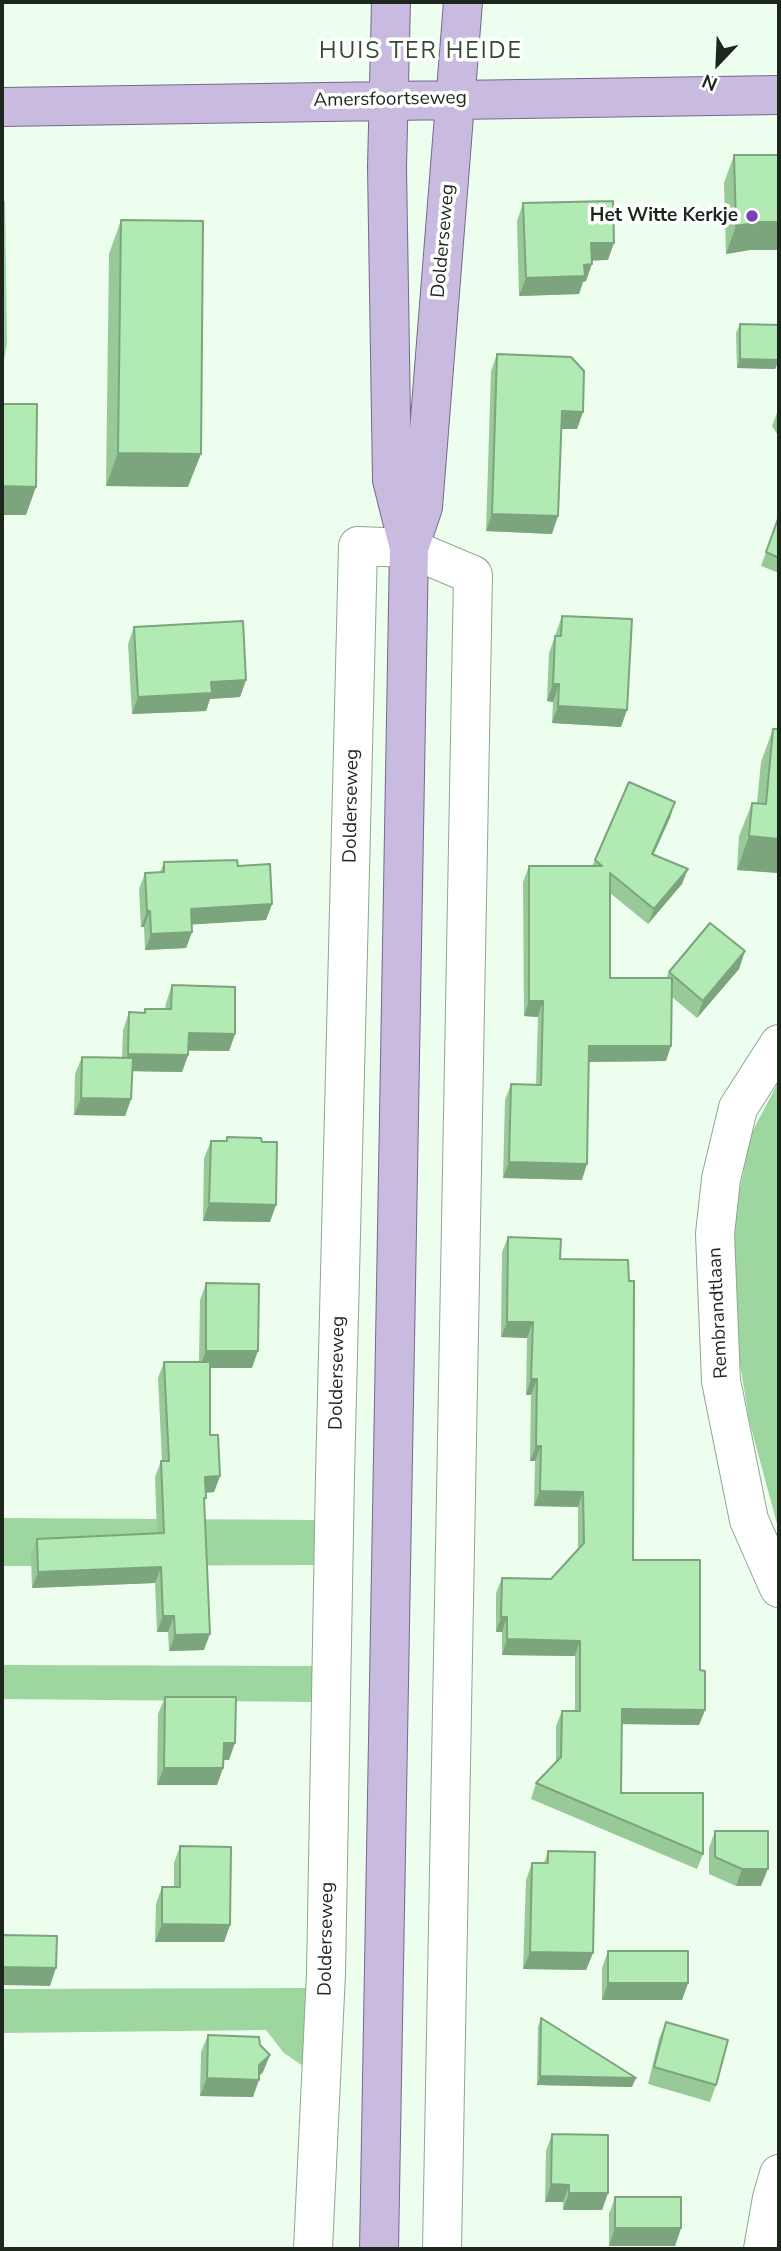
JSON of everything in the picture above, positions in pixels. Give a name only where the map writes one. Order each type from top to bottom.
[{"type":"main road","name":"Dolderseweg","points":[[377,2243],[409,548],[392,480],[387,167],[391,2]]},
{"type":"main road","name":"Dolderseweg","points":[[409,548],[423,507],[463,2]]},
{"type":"main road","name":"Amersfoortseweg","points":[[2,107],[779,95]]},
{"type":"street","name":"Dolderseweg","points":[[313,2249],[326,1973],[335,1476],[358,547],[409,548],[472,576],[442,2249]]},
{"type":"street","name":"Rembrandtlaan","points":[[779,1044],[738,1108],[721,1179],[715,1234],[721,1381],[749,1520],[779,1588]]},
{"type":"street","points":[[762,2249],[779,2174]]},
{"type":"green space","points":[[2,201],[5,201],[7,343],[2,372]]},
{"type":"green space","points":[[779,1081],[779,1531],[749,1420],[737,1345],[734,1239],[738,1198],[751,1134]]},
{"type":"green space","points":[[2,1518],[320,1520],[319,1565],[2,1566]]},
{"type":"green space","points":[[2,1665],[317,1666],[316,1702],[2,1699]]},
{"type":"green space","points":[[311,1988],[309,2070],[284,2053],[266,2030],[2,2033],[2,1989]]},
{"type":"building","points":[[734,155],[779,155],[779,222],[736,226]]},
{"type":"building","points":[[613,201],[614,243],[591,243],[592,264],[584,265],[585,276],[526,278],[523,203]]},
{"type":"building","points":[[121,220],[203,221],[201,454],[118,453]]},
{"type":"building","points":[[740,324],[779,325],[779,360],[740,359]]},
{"type":"building","points":[[497,354],[571,357],[584,371],[583,412],[562,411],[558,516],[492,514]]},
{"type":"building","points":[[2,404],[37,404],[36,487],[2,486]]},
{"type":"building","points":[[779,516],[779,558],[766,552]]},
{"type":"building","points":[[562,616],[632,619],[627,710],[558,706],[559,684],[553,684],[555,636],[561,636]]},
{"type":"building","points":[[243,621],[246,680],[211,682],[212,693],[138,697],[134,627]]},
{"type":"building","points":[[773,729],[779,729],[779,839],[749,836],[752,803],[766,804]]},
{"type":"building","points":[[629,782],[675,802],[652,854],[688,869],[654,909],[610,873],[610,978],[672,978],[671,1046],[589,1046],[587,1164],[509,1162],[511,1084],[541,1085],[543,1001],[529,1001],[529,866],[602,866],[595,860]]},
{"type":"building","points":[[237,860],[238,866],[270,864],[272,904],[191,909],[192,932],[151,934],[145,873],[164,872],[164,862]]},
{"type":"building","points":[[710,923],[745,951],[703,1001],[669,972]]},
{"type":"building","points":[[172,985],[235,987],[235,1034],[189,1033],[188,1055],[128,1054],[129,1012],[145,1013],[145,1009],[171,1009]]},
{"type":"building","points":[[82,1057],[133,1058],[131,1099],[81,1098]]},
{"type":"building","points":[[227,1137],[261,1138],[262,1142],[277,1142],[276,1205],[209,1203],[211,1141],[227,1141]]},
{"type":"building","points":[[508,1237],[561,1239],[560,1259],[628,1260],[629,1281],[634,1281],[633,1560],[700,1560],[700,1670],[705,1671],[705,1710],[622,1709],[621,1793],[703,1793],[703,1854],[536,1783],[561,1757],[562,1711],[580,1711],[580,1641],[507,1639],[507,1617],[501,1617],[502,1578],[551,1579],[584,1543],[583,1492],[540,1491],[541,1446],[536,1446],[537,1379],[531,1379],[533,1322],[507,1322]]},
{"type":"building","points":[[206,1283],[259,1284],[258,1351],[206,1351]]},
{"type":"building","points":[[164,1362],[210,1362],[210,1435],[218,1435],[220,1476],[205,1477],[210,1634],[175,1635],[174,1616],[163,1616],[161,1567],[38,1572],[37,1539],[164,1533],[161,1461],[169,1461]]},
{"type":"building","points":[[165,1697],[236,1697],[235,1743],[224,1743],[223,1768],[164,1768]]},
{"type":"building","points":[[715,1831],[768,1831],[768,1869],[742,1869],[715,1857]]},
{"type":"building","points":[[180,1846],[231,1847],[230,1925],[162,1924],[162,1887],[180,1887]]},
{"type":"building","points":[[548,1851],[595,1852],[593,1953],[530,1952],[532,1863],[548,1863]]},
{"type":"building","points":[[2,1935],[57,1936],[56,1968],[2,1967]]},
{"type":"building","points":[[608,1951],[688,1951],[688,1983],[608,1983]]},
{"type":"building","points":[[541,2018],[636,2078],[540,2076]]},
{"type":"building","points":[[666,2022],[728,2040],[716,2085],[654,2067]]},
{"type":"building","points":[[208,2035],[259,2037],[260,2045],[270,2055],[259,2065],[259,2080],[207,2078]]},
{"type":"building","points":[[552,2134],[608,2135],[608,2193],[569,2193],[569,2185],[551,2184]]},
{"type":"building","points":[[615,2197],[681,2197],[681,2228],[615,2228]]},
{"type":"place","name":"Het Witte Kerkje","points":[[752,216]]},
{"type":"district","name":"HUIS TER HEIDE","points":[[421,52]]}]
